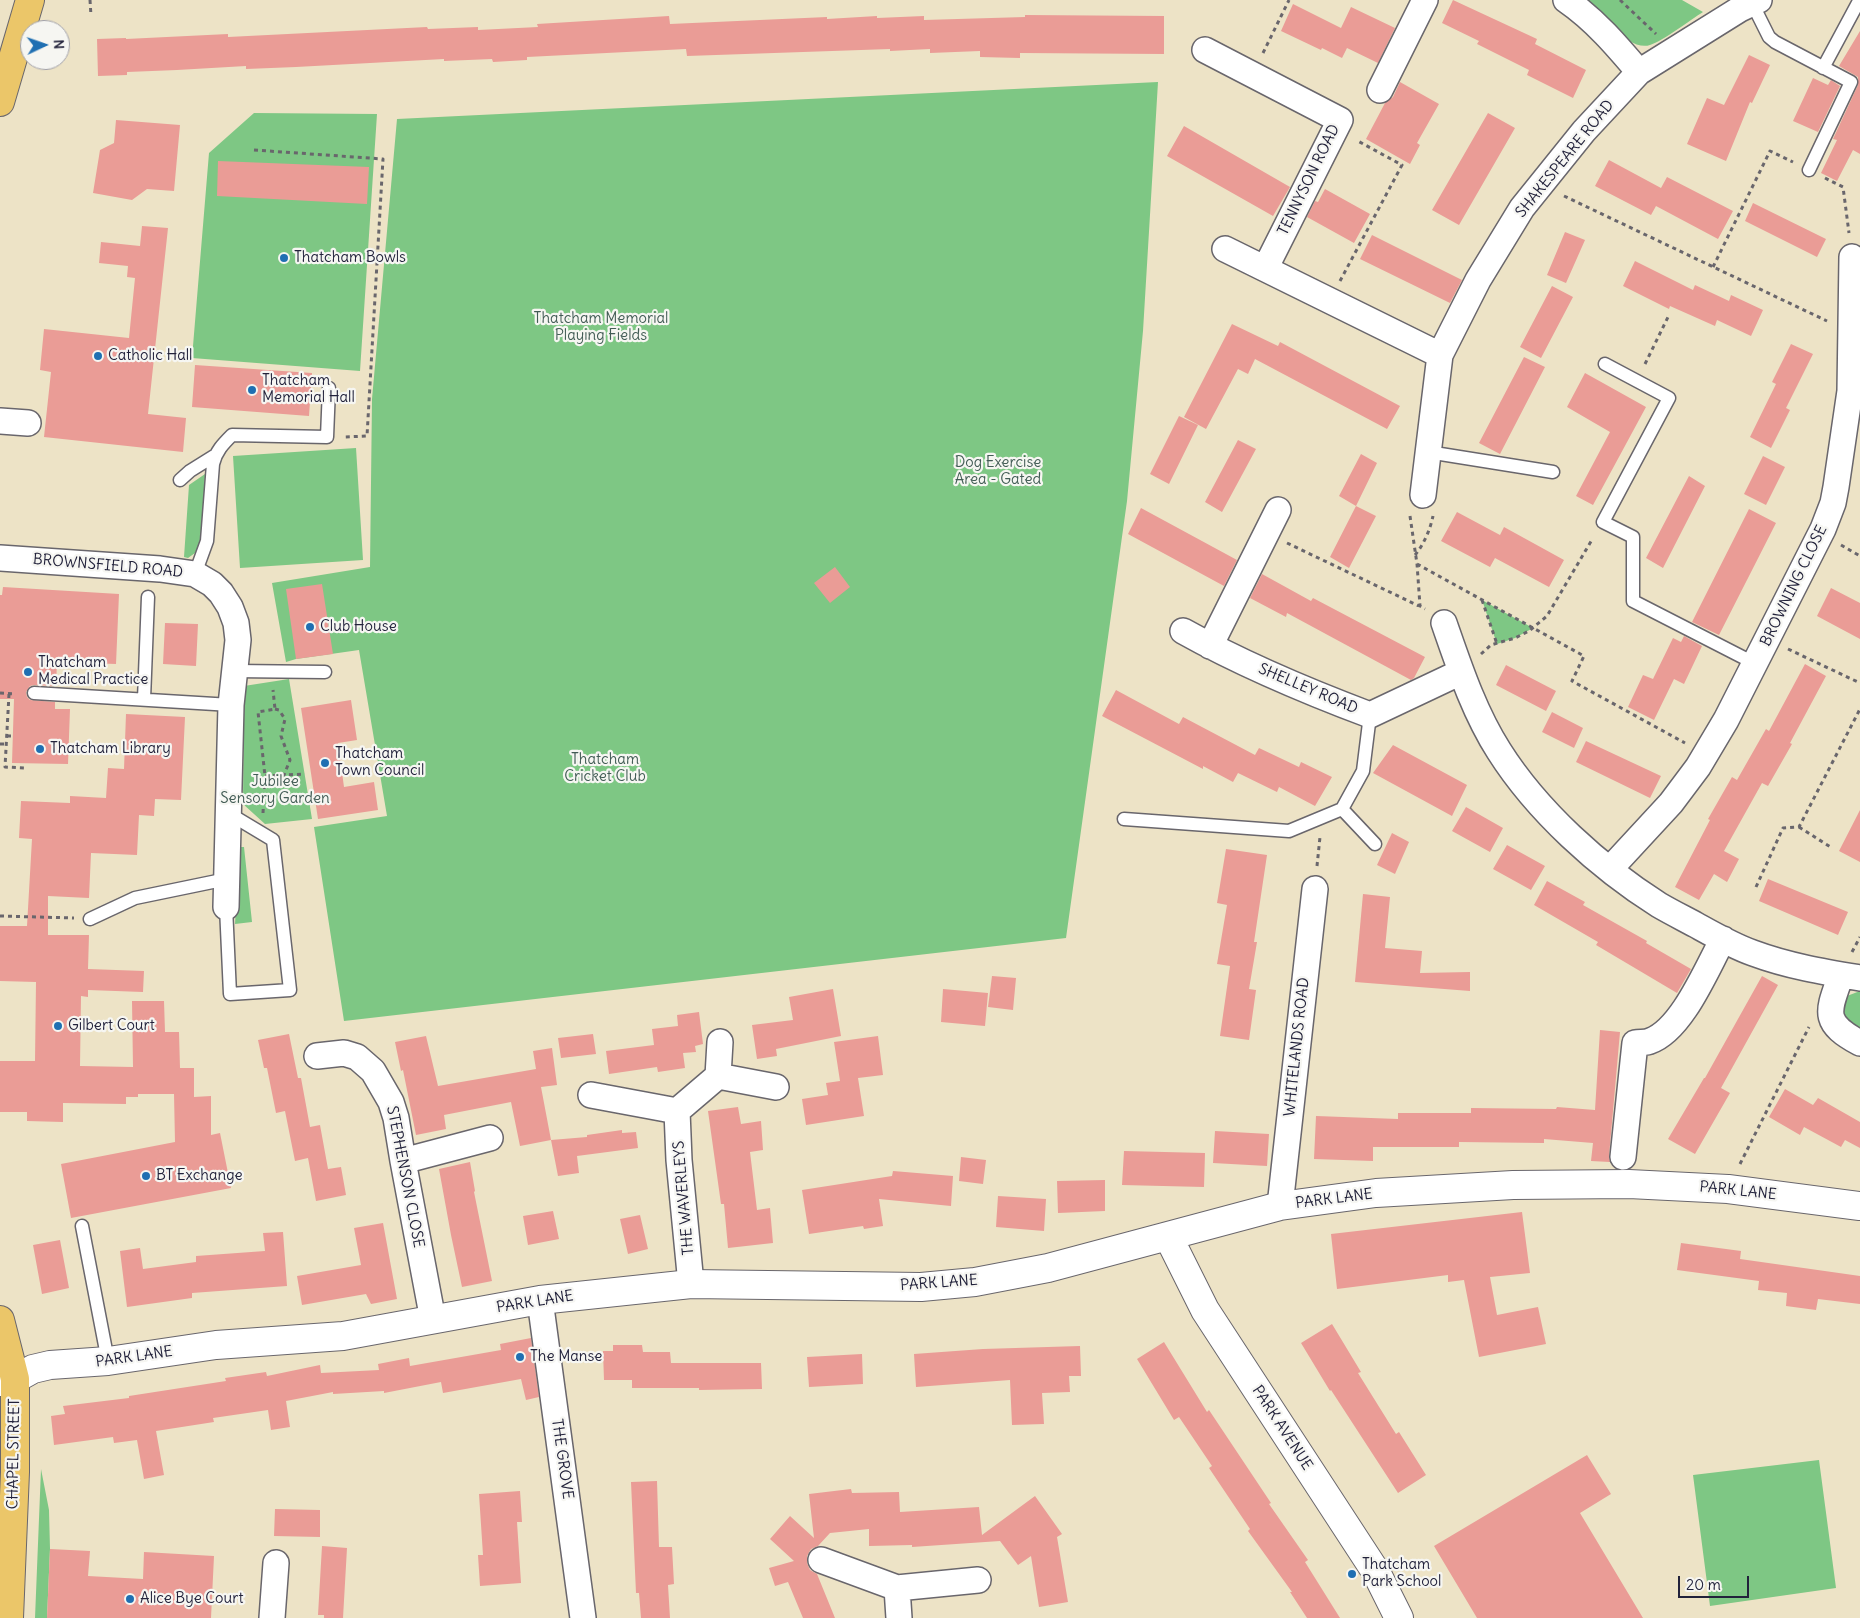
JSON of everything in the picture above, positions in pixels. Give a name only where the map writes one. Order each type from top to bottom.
[{"type":"main road","points":[[0,102],[30,0]]},
{"type":"main road","name":"CHAPEL STREET","points":[[0,1320],[15,1472],[9,1618]]},
{"type":"street","points":[[1380,90],[1425,0]]},
{"type":"street","points":[[1566,0],[1604,32],[1639,72]]},
{"type":"street","name":"SHAKESPEARE ROAD","points":[[1428,504],[1428,452],[1440,355],[1478,280],[1522,208],[1584,131],[1639,72],[1755,2]]},
{"type":"street","name":"TENNYSON ROAD","points":[[1205,50],[1340,120],[1266,267]]},
{"type":"street","points":[[1225,249],[1266,267],[1440,355]]},
{"type":"street","name":"BROWNING CLOSE","points":[[1610,870],[1671,803],[1698,767],[1756,664],[1824,529],[1833,503],[1850,391],[1852,257]]},
{"type":"street","points":[[0,421],[28,423]]},
{"type":"street","points":[[1210,646],[1278,510]]},
{"type":"street","name":"BROWNSFIELD ROAD","points":[[0,558],[160,569],[195,574],[221,592],[230,607],[236,624],[238,640],[231,705],[226,907]]},
{"type":"street","points":[[1444,623],[1461,672],[1484,723],[1515,776],[1536,802],[1610,870],[1659,905],[1722,939],[1761,955],[1802,967],[1850,977],[1831,1002],[1830,1014],[1832,1021],[1844,1035],[1860,1043]]},
{"type":"street","name":"SHELLEY ROAD","points":[[1183,631],[1210,646],[1325,698],[1370,715],[1461,672]]},
{"type":"street","name":"WHITELANDS ROAD","points":[[1280,1206],[1315,889]]},
{"type":"street","points":[[1623,1157],[1635,1043],[1649,1042],[1662,1035],[1671,1026],[1692,998],[1722,939]]},
{"type":"street","points":[[591,1095],[677,1112],[718,1076],[720,1042]]},
{"type":"street","name":"STEPHENSON CLOSE","points":[[317,1056],[351,1054],[362,1060],[373,1071],[386,1091],[394,1112],[433,1320]]},
{"type":"street","points":[[718,1076],[776,1087]]},
{"type":"street","name":"THE WAVERLEYS","points":[[677,1112],[679,1160],[691,1284]]},
{"type":"street","points":[[403,1161],[490,1138]]},
{"type":"street","name":"PARK LANE","points":[[7,1380],[41,1367],[108,1361],[216,1345],[343,1336],[540,1300],[691,1284],[921,1287],[975,1282],[1048,1268],[1280,1206],[1376,1193],[1513,1185],[1630,1184],[1728,1189],[1860,1206]]},
{"type":"street","name":"PARK AVENUE","points":[[1168,1236],[1205,1310],[1376,1572],[1399,1618]]},
{"type":"street","name":"THE GROVE","points":[[540,1300],[583,1618]]},
{"type":"street","points":[[821,1560],[897,1588],[978,1580]]},
{"type":"street","points":[[272,1618],[276,1563]]},
{"type":"street","points":[[897,1588],[899,1618]]},
{"type":"lane","points":[[1823,68],[1859,1]]},
{"type":"lane","points":[[1755,2],[1769,37],[1851,82],[1809,170]]},
{"type":"lane","points":[[1605,364],[1669,398],[1603,522],[1633,537],[1633,601],[1756,664]]},
{"type":"lane","points":[[180,480],[190,471],[214,456],[220,447],[232,436],[327,437],[329,388]]},
{"type":"lane","points":[[1428,452],[1553,472]]},
{"type":"lane","points":[[195,574],[207,541],[214,456]]},
{"type":"lane","points":[[144,699],[148,597]]},
{"type":"lane","points":[[234,671],[325,672]]},
{"type":"lane","points":[[34,692],[231,705]]},
{"type":"lane","points":[[1124,819],[1289,831],[1342,809],[1363,771],[1370,715]]},
{"type":"lane","points":[[1342,809],[1375,844]]},
{"type":"lane","points":[[226,907],[230,994],[290,990],[273,840],[228,813]]},
{"type":"lane","points":[[90,919],[135,898],[227,879]]},
{"type":"lane","points":[[82,1226],[108,1361]]},
{"type":"path","points":[[90,0],[91,16]]},
{"type":"path","points":[[1252,74],[1289,0]]},
{"type":"path","points":[[1620,0],[1674,51]]},
{"type":"path","points":[[1330,300],[1402,165],[1336,129]]},
{"type":"path","points":[[254,150],[383,159],[367,436],[327,437]]},
{"type":"path","points":[[1713,267],[1770,151],[1843,187],[1852,257]]},
{"type":"path","points":[[1541,185],[1851,333]]},
{"type":"path","points":[[1637,381],[1669,315]]},
{"type":"path","points":[[1415,555],[1421,548],[1427,534],[1428,504],[1408,495],[1415,555],[1417,564],[1420,606]]},
{"type":"path","points":[[1461,672],[1491,645],[1515,638],[1533,628],[1547,616],[1603,522]]},
{"type":"path","points":[[1266,533],[1420,606],[1444,623]]},
{"type":"path","points":[[1417,564],[1584,656],[1572,681],[1705,755]]},
{"type":"path","points":[[1482,600],[1496,644]]},
{"type":"path","points":[[1768,639],[1860,683]]},
{"type":"path","points":[[271,672],[275,709]]},
{"type":"path","points":[[9,694],[5,767],[26,768]]},
{"type":"path","points":[[1799,827],[1860,709]]},
{"type":"path","points":[[262,822],[265,776],[258,712],[279,710],[284,719],[281,736],[290,760],[284,775]]},
{"type":"path","points":[[7,736],[13,736]]},
{"type":"path","points":[[0,744],[6,744]]},
{"type":"path","points":[[265,776],[305,774]]},
{"type":"path","points":[[1315,889],[1322,817]]},
{"type":"path","points":[[1756,887],[1783,828],[1799,827],[1832,848]]},
{"type":"path","points":[[0,916],[90,919]]},
{"type":"path","points":[[1728,1189],[1811,1022],[1830,1014]]},
{"type":"green space","points":[[1586,0],[1682,0],[1703,12],[1662,39],[1650,45],[1642,46],[1624,38]]},
{"type":"green space","points":[[1158,82],[1143,331],[1127,501],[1066,938],[344,1021],[314,827],[387,816],[359,650],[286,662],[272,583],[370,567],[372,399],[397,119]]},
{"type":"green space","name":"Thatcham Bowls","points":[[254,113],[377,114],[360,371],[192,358],[209,153]]},
{"type":"green space","points":[[356,448],[363,560],[240,568],[233,456]]},
{"type":"green space","points":[[205,474],[202,541],[195,553],[188,558],[184,557],[189,485]]},
{"type":"green space","points":[[1482,600],[1533,628],[1515,638],[1497,644]]},
{"type":"green space","name":"Jubilee Sensory Garden","points":[[289,679],[312,819],[265,824],[243,804],[244,686]]},
{"type":"green space","points":[[239,847],[244,847],[252,922],[235,924]]},
{"type":"green space","points":[[1860,991],[1860,1033],[1843,1021],[1842,1005],[1847,996]]},
{"type":"green space","points":[[1819,1460],[1836,1588],[1710,1606],[1693,1475]]},
{"type":"green space","points":[[41,1469],[49,1510],[50,1549],[47,1618],[35,1618]]},
{"type":"building","points":[[1453,0],[1537,39],[1535,44],[1586,70],[1573,98],[1527,75],[1529,70],[1477,44],[1479,41],[1442,23]]},
{"type":"building","points":[[1293,4],[1341,28],[1351,7],[1395,28],[1378,63],[1347,48],[1342,58],[1281,31]]},
{"type":"building","points":[[1025,15],[1164,16],[1164,54],[1020,53],[1020,58],[980,57],[980,51],[930,53],[930,49],[890,51],[890,49],[687,56],[686,49],[527,57],[527,60],[493,62],[492,59],[444,61],[444,59],[246,69],[246,66],[127,72],[127,75],[98,76],[97,39],[228,34],[228,37],[427,27],[428,29],[478,27],[478,30],[538,27],[537,24],[669,16],[670,24],[827,17],[827,19],[924,16],[924,20],[1025,17]]},
{"type":"building","points":[[1860,31],[1860,154],[1853,150],[1837,181],[1821,173],[1837,140],[1833,139],[1858,85],[1858,77],[1839,66]]},
{"type":"building","points":[[1749,55],[1770,65],[1752,103],[1750,102],[1726,161],[1687,144],[1707,98],[1724,105]]},
{"type":"building","points":[[1813,78],[1828,85],[1831,80],[1840,86],[1818,132],[1793,121]]},
{"type":"building","points":[[1400,82],[1439,104],[1417,143],[1420,145],[1410,164],[1366,139],[1385,103],[1393,97]]},
{"type":"building","points":[[1488,113],[1515,128],[1459,225],[1432,210]]},
{"type":"building","points":[[116,120],[180,125],[174,191],[147,189],[132,200],[93,193],[100,150],[114,143]]},
{"type":"building","points":[[1184,126],[1290,187],[1273,216],[1167,156]]},
{"type":"building","points":[[1609,160],[1661,188],[1667,177],[1733,211],[1718,239],[1656,206],[1651,215],[1595,186]]},
{"type":"building","points":[[218,161],[369,167],[367,204],[217,196]]},
{"type":"building","points":[[1325,189],[1370,214],[1354,243],[1307,217],[1315,201],[1318,202]]},
{"type":"building","points":[[1753,203],[1826,239],[1817,257],[1745,221]]},
{"type":"building","points":[[142,226],[168,228],[148,414],[186,418],[183,452],[44,437],[51,372],[40,370],[44,329],[129,338],[135,278],[127,277],[128,266],[99,263],[101,242],[140,246]]},
{"type":"building","points":[[1565,232],[1585,240],[1566,283],[1547,275]]},
{"type":"building","points":[[1372,235],[1462,280],[1450,303],[1360,259]]},
{"type":"building","points":[[1635,261],[1693,290],[1695,285],[1729,301],[1731,295],[1763,310],[1751,336],[1717,320],[1715,326],[1670,306],[1669,309],[1623,286]]},
{"type":"building","points":[[1552,286],[1573,297],[1541,358],[1520,347]]},
{"type":"building","points":[[1232,324],[1278,346],[1280,342],[1400,406],[1387,429],[1255,359],[1248,374],[1238,369],[1206,429],[1184,417]]},
{"type":"building","points":[[1791,344],[1813,354],[1786,408],[1790,410],[1771,448],[1750,437],[1776,384],[1772,382]]},
{"type":"building","points":[[1524,357],[1545,367],[1500,454],[1479,443]]},
{"type":"building","name":"Thatcham Memorial Hall","points":[[195,365],[312,373],[309,416],[192,407]]},
{"type":"building","points":[[1585,373],[1646,407],[1593,505],[1576,496],[1610,432],[1567,407]]},
{"type":"building","points":[[1179,416],[1198,425],[1169,484],[1150,474]]},
{"type":"building","points":[[1238,440],[1256,449],[1222,512],[1205,502]]},
{"type":"building","points":[[1361,454],[1377,463],[1356,506],[1339,496]]},
{"type":"building","points":[[1763,456],[1785,467],[1766,505],[1744,494]]},
{"type":"building","points":[[1689,476],[1705,486],[1663,568],[1646,558]]},
{"type":"building","points":[[1356,506],[1376,516],[1349,568],[1330,557]]},
{"type":"building","points":[[1141,508],[1237,560],[1224,586],[1128,534]]},
{"type":"building","points":[[1749,509],[1776,523],[1719,635],[1692,622]]},
{"type":"building","points":[[1457,512],[1500,535],[1504,527],[1564,560],[1549,587],[1495,558],[1490,567],[1441,541]]},
{"type":"building","points":[[835,567],[850,587],[830,603],[814,583]]},
{"type":"building","points":[[1262,574],[1311,601],[1313,598],[1425,657],[1414,678],[1411,680],[1287,613],[1286,617],[1250,598]]},
{"type":"building","name":"Club House","points":[[322,584],[333,654],[296,659],[286,589]]},
{"type":"building","points":[[3,587],[119,594],[116,664],[57,662],[56,686],[34,685],[30,686],[26,692],[30,700],[55,702],[55,709],[70,709],[68,764],[12,763],[14,699],[0,699],[0,595],[2,595]]},
{"type":"building","points":[[1831,588],[1860,603],[1860,639],[1817,616]]},
{"type":"building","points":[[165,623],[198,624],[196,666],[163,664]]},
{"type":"building","points":[[1684,636],[1702,646],[1684,684],[1674,679],[1654,720],[1628,707],[1643,675],[1653,679],[1673,638],[1681,642]]},
{"type":"building","points":[[1805,664],[1826,676],[1790,743],[1792,744],[1768,786],[1762,783],[1724,851],[1739,859],[1727,882],[1714,874],[1699,900],[1675,887],[1710,820],[1708,819],[1732,777],[1737,780],[1766,729],[1769,731]]},
{"type":"building","points":[[1506,665],[1556,691],[1546,711],[1496,685]]},
{"type":"building","points":[[1116,690],[1179,724],[1183,717],[1255,755],[1259,748],[1299,767],[1301,762],[1332,777],[1315,806],[1279,787],[1277,792],[1238,773],[1233,782],[1203,766],[1203,769],[1102,716]]},
{"type":"building","name":"Thatcham Town Council","points":[[351,700],[357,740],[338,743],[344,787],[374,782],[378,810],[318,819],[301,708]]},
{"type":"building","points":[[1552,712],[1583,728],[1574,748],[1542,732]]},
{"type":"building","points":[[126,714],[185,717],[181,800],[155,799],[154,816],[139,815],[137,855],[91,853],[89,898],[48,896],[48,935],[89,935],[88,969],[144,971],[143,992],[88,990],[88,997],[81,996],[80,1066],[133,1067],[132,1001],[164,1001],[165,1032],[179,1032],[180,1068],[194,1068],[194,1097],[211,1096],[211,1135],[220,1133],[231,1188],[71,1218],[61,1164],[175,1142],[174,1094],[138,1094],[138,1097],[126,1097],[126,1104],[63,1103],[63,1122],[27,1121],[27,1112],[0,1112],[0,1061],[35,1061],[36,982],[0,981],[0,926],[27,926],[32,839],[19,838],[21,801],[70,803],[70,796],[106,798],[108,768],[124,769]]},
{"type":"building","points":[[1586,741],[1661,776],[1650,798],[1576,762]]},
{"type":"building","points":[[1393,745],[1467,785],[1452,816],[1373,773]]},
{"type":"building","points":[[1466,807],[1503,828],[1490,852],[1452,831]]},
{"type":"building","points":[[1860,810],[1860,862],[1839,851]]},
{"type":"building","points":[[1392,833],[1409,842],[1395,874],[1377,865]]},
{"type":"building","points":[[1507,845],[1545,866],[1531,890],[1493,869]]},
{"type":"building","points":[[1226,849],[1267,855],[1254,942],[1257,942],[1249,989],[1256,990],[1249,1040],[1220,1036],[1230,966],[1217,964],[1227,905],[1217,903]]},
{"type":"building","points":[[1768,879],[1848,912],[1838,935],[1759,901]]},
{"type":"building","points":[[1547,881],[1585,902],[1583,905],[1647,941],[1646,943],[1691,969],[1677,993],[1596,945],[1598,942],[1534,905]]},
{"type":"building","points":[[1363,894],[1390,897],[1385,948],[1422,951],[1420,973],[1470,972],[1470,991],[1355,982]]},
{"type":"building","points":[[992,976],[1016,978],[1013,1010],[988,1007]]},
{"type":"building","points":[[1762,976],[1778,985],[1721,1088],[1730,1093],[1695,1154],[1668,1139],[1705,1078]]},
{"type":"building","points":[[833,989],[841,1036],[776,1049],[777,1056],[757,1059],[752,1025],[793,1020],[789,997]]},
{"type":"building","points":[[943,989],[988,993],[985,1026],[941,1022]]},
{"type":"building","points":[[699,1012],[703,1044],[695,1046],[696,1052],[683,1053],[685,1068],[658,1072],[657,1067],[609,1074],[606,1051],[654,1045],[652,1029],[678,1026],[677,1015]]},
{"type":"building","points":[[1600,1030],[1620,1032],[1610,1162],[1591,1161],[1593,1143],[1544,1139],[1544,1143],[1459,1142],[1459,1147],[1373,1147],[1373,1161],[1314,1159],[1316,1116],[1398,1119],[1398,1113],[1471,1113],[1471,1108],[1556,1109],[1557,1107],[1595,1110]]},
{"type":"building","points":[[289,1034],[298,1078],[301,1078],[310,1127],[320,1125],[328,1169],[341,1167],[346,1195],[316,1201],[308,1158],[295,1161],[285,1111],[276,1113],[267,1068],[264,1068],[258,1040]]},
{"type":"building","points":[[593,1034],[596,1054],[561,1058],[558,1038]]},
{"type":"building","points":[[426,1036],[438,1086],[536,1069],[533,1051],[552,1048],[557,1085],[541,1087],[551,1140],[520,1146],[511,1102],[444,1115],[446,1129],[416,1135],[403,1070],[401,1071],[395,1042]]},
{"type":"building","points":[[878,1036],[883,1075],[858,1078],[864,1116],[806,1125],[802,1099],[828,1095],[826,1083],[840,1081],[834,1042]]},
{"type":"building","points":[[1785,1089],[1813,1105],[1818,1098],[1860,1122],[1860,1148],[1845,1140],[1841,1147],[1804,1127],[1800,1135],[1769,1117]]},
{"type":"building","points":[[738,1107],[741,1124],[761,1121],[763,1150],[750,1152],[757,1210],[770,1208],[773,1243],[728,1248],[724,1204],[721,1204],[708,1111]]},
{"type":"building","points":[[622,1130],[622,1133],[636,1132],[638,1148],[577,1156],[579,1173],[558,1176],[551,1140],[587,1137],[587,1135]]},
{"type":"building","points":[[1215,1131],[1269,1134],[1267,1166],[1213,1163]]},
{"type":"building","points":[[1124,1151],[1205,1153],[1204,1187],[1122,1185]]},
{"type":"building","points":[[961,1157],[986,1160],[983,1184],[959,1181]]},
{"type":"building","points":[[470,1162],[474,1192],[492,1281],[462,1287],[439,1169]]},
{"type":"building","points":[[893,1171],[953,1176],[951,1206],[879,1199],[883,1226],[864,1229],[863,1226],[809,1234],[802,1190],[892,1176]]},
{"type":"building","points":[[1105,1180],[1105,1211],[1058,1213],[1057,1181]]},
{"type":"building","points":[[998,1196],[1046,1199],[1044,1231],[996,1227]]},
{"type":"building","points":[[553,1211],[559,1239],[528,1245],[523,1216]]},
{"type":"building","points":[[1522,1212],[1530,1273],[1490,1277],[1497,1315],[1538,1307],[1546,1344],[1479,1357],[1464,1280],[1448,1282],[1448,1275],[1337,1289],[1331,1234]]},
{"type":"building","points":[[640,1215],[648,1249],[628,1254],[620,1219]]},
{"type":"building","points":[[383,1223],[397,1299],[371,1304],[366,1294],[302,1305],[297,1276],[361,1265],[354,1228]]},
{"type":"building","points":[[283,1232],[287,1286],[192,1293],[192,1298],[127,1307],[120,1251],[140,1248],[143,1269],[196,1262],[196,1256],[265,1251],[263,1233]]},
{"type":"building","points":[[60,1240],[69,1288],[42,1294],[33,1245]]},
{"type":"building","points":[[1681,1243],[1741,1251],[1740,1259],[1860,1276],[1860,1304],[1818,1299],[1816,1310],[1786,1306],[1787,1293],[1758,1290],[1759,1281],[1677,1270]]},
{"type":"building","points":[[1332,1324],[1361,1372],[1358,1373],[1396,1434],[1399,1432],[1426,1475],[1398,1493],[1330,1391],[1301,1343]]},
{"type":"building","points":[[531,1338],[539,1397],[526,1400],[521,1379],[443,1393],[441,1382],[384,1393],[384,1391],[333,1394],[333,1392],[286,1401],[290,1427],[271,1430],[268,1410],[213,1418],[214,1422],[156,1431],[164,1475],[144,1479],[137,1440],[114,1443],[113,1437],[54,1445],[51,1416],[65,1414],[63,1406],[129,1398],[129,1396],[226,1381],[225,1378],[266,1372],[267,1376],[320,1365],[321,1373],[379,1370],[378,1364],[409,1358],[410,1366],[501,1350],[500,1344]]},
{"type":"building","points":[[1164,1342],[1207,1412],[1209,1410],[1271,1503],[1269,1504],[1308,1560],[1305,1562],[1340,1618],[1307,1618],[1290,1592],[1292,1592],[1248,1531],[1250,1529],[1209,1468],[1212,1466],[1179,1417],[1174,1420],[1137,1359]]},
{"type":"building","points":[[613,1345],[642,1345],[643,1352],[670,1352],[671,1363],[761,1363],[762,1389],[632,1388],[632,1380],[604,1380],[603,1351],[613,1351]]},
{"type":"building","points":[[1080,1346],[1081,1376],[1069,1376],[1070,1392],[1042,1393],[1044,1424],[1012,1425],[1010,1380],[916,1387],[914,1354],[983,1349]]},
{"type":"building","points":[[862,1354],[863,1384],[809,1387],[807,1357]]},
{"type":"building","points":[[1587,1455],[1611,1494],[1580,1513],[1643,1618],[1477,1618],[1434,1546]]},
{"type":"building","points":[[657,1481],[659,1547],[672,1547],[674,1584],[668,1585],[670,1618],[641,1618],[639,1593],[636,1593],[631,1482]]},
{"type":"building","points":[[851,1489],[852,1493],[899,1492],[900,1512],[979,1507],[982,1535],[1035,1496],[1062,1534],[1057,1537],[1068,1602],[1039,1607],[1031,1556],[1018,1565],[1000,1541],[912,1547],[912,1545],[869,1546],[869,1529],[830,1533],[818,1546],[811,1549],[807,1556],[807,1563],[810,1570],[817,1574],[835,1618],[803,1618],[788,1582],[775,1586],[769,1568],[794,1561],[770,1539],[790,1516],[814,1538],[809,1494]]},
{"type":"building","points":[[520,1491],[522,1522],[517,1522],[521,1583],[480,1586],[478,1555],[483,1555],[479,1494]]},
{"type":"building","points":[[275,1509],[320,1510],[320,1537],[274,1536]]},
{"type":"building","points":[[322,1546],[347,1548],[343,1618],[324,1618],[324,1615],[318,1615]]},
{"type":"building","name":"Alice Bye Court","points":[[50,1549],[90,1551],[88,1576],[143,1579],[144,1552],[214,1556],[211,1618],[47,1618]]},
{"type":"place","name":"Thatcham Bowls","points":[[284,258]]},
{"type":"place","name":"Catholic Hall","points":[[98,356]]},
{"type":"place","name":"Thatcham Memorial Hall","points":[[252,390]]},
{"type":"place","name":"Club House","points":[[310,627]]},
{"type":"place","name":"Thatcham Medical Practice","points":[[28,672]]},
{"type":"place","name":"Thatcham Library","points":[[40,749]]},
{"type":"place","name":"Thatcham Town Council","points":[[325,763]]},
{"type":"place","name":"Gilbert Court","points":[[58,1026]]},
{"type":"place","name":"BT Exchange","points":[[146,1176]]},
{"type":"place","name":"The Manse","points":[[520,1357]]},
{"type":"place","name":"Thatcham Park School","points":[[1352,1574]]},
{"type":"place","name":"Alice Bye Court","points":[[130,1599]]},
{"type":"park label","name":"Thatcham Memorial Playing Fields","points":[[601,328]]},
{"type":"park label","name":"Dog Exercise Area - Gated","points":[[998,472]]},
{"type":"park label","name":"Thatcham Cricket Club","points":[[605,768]]}]
